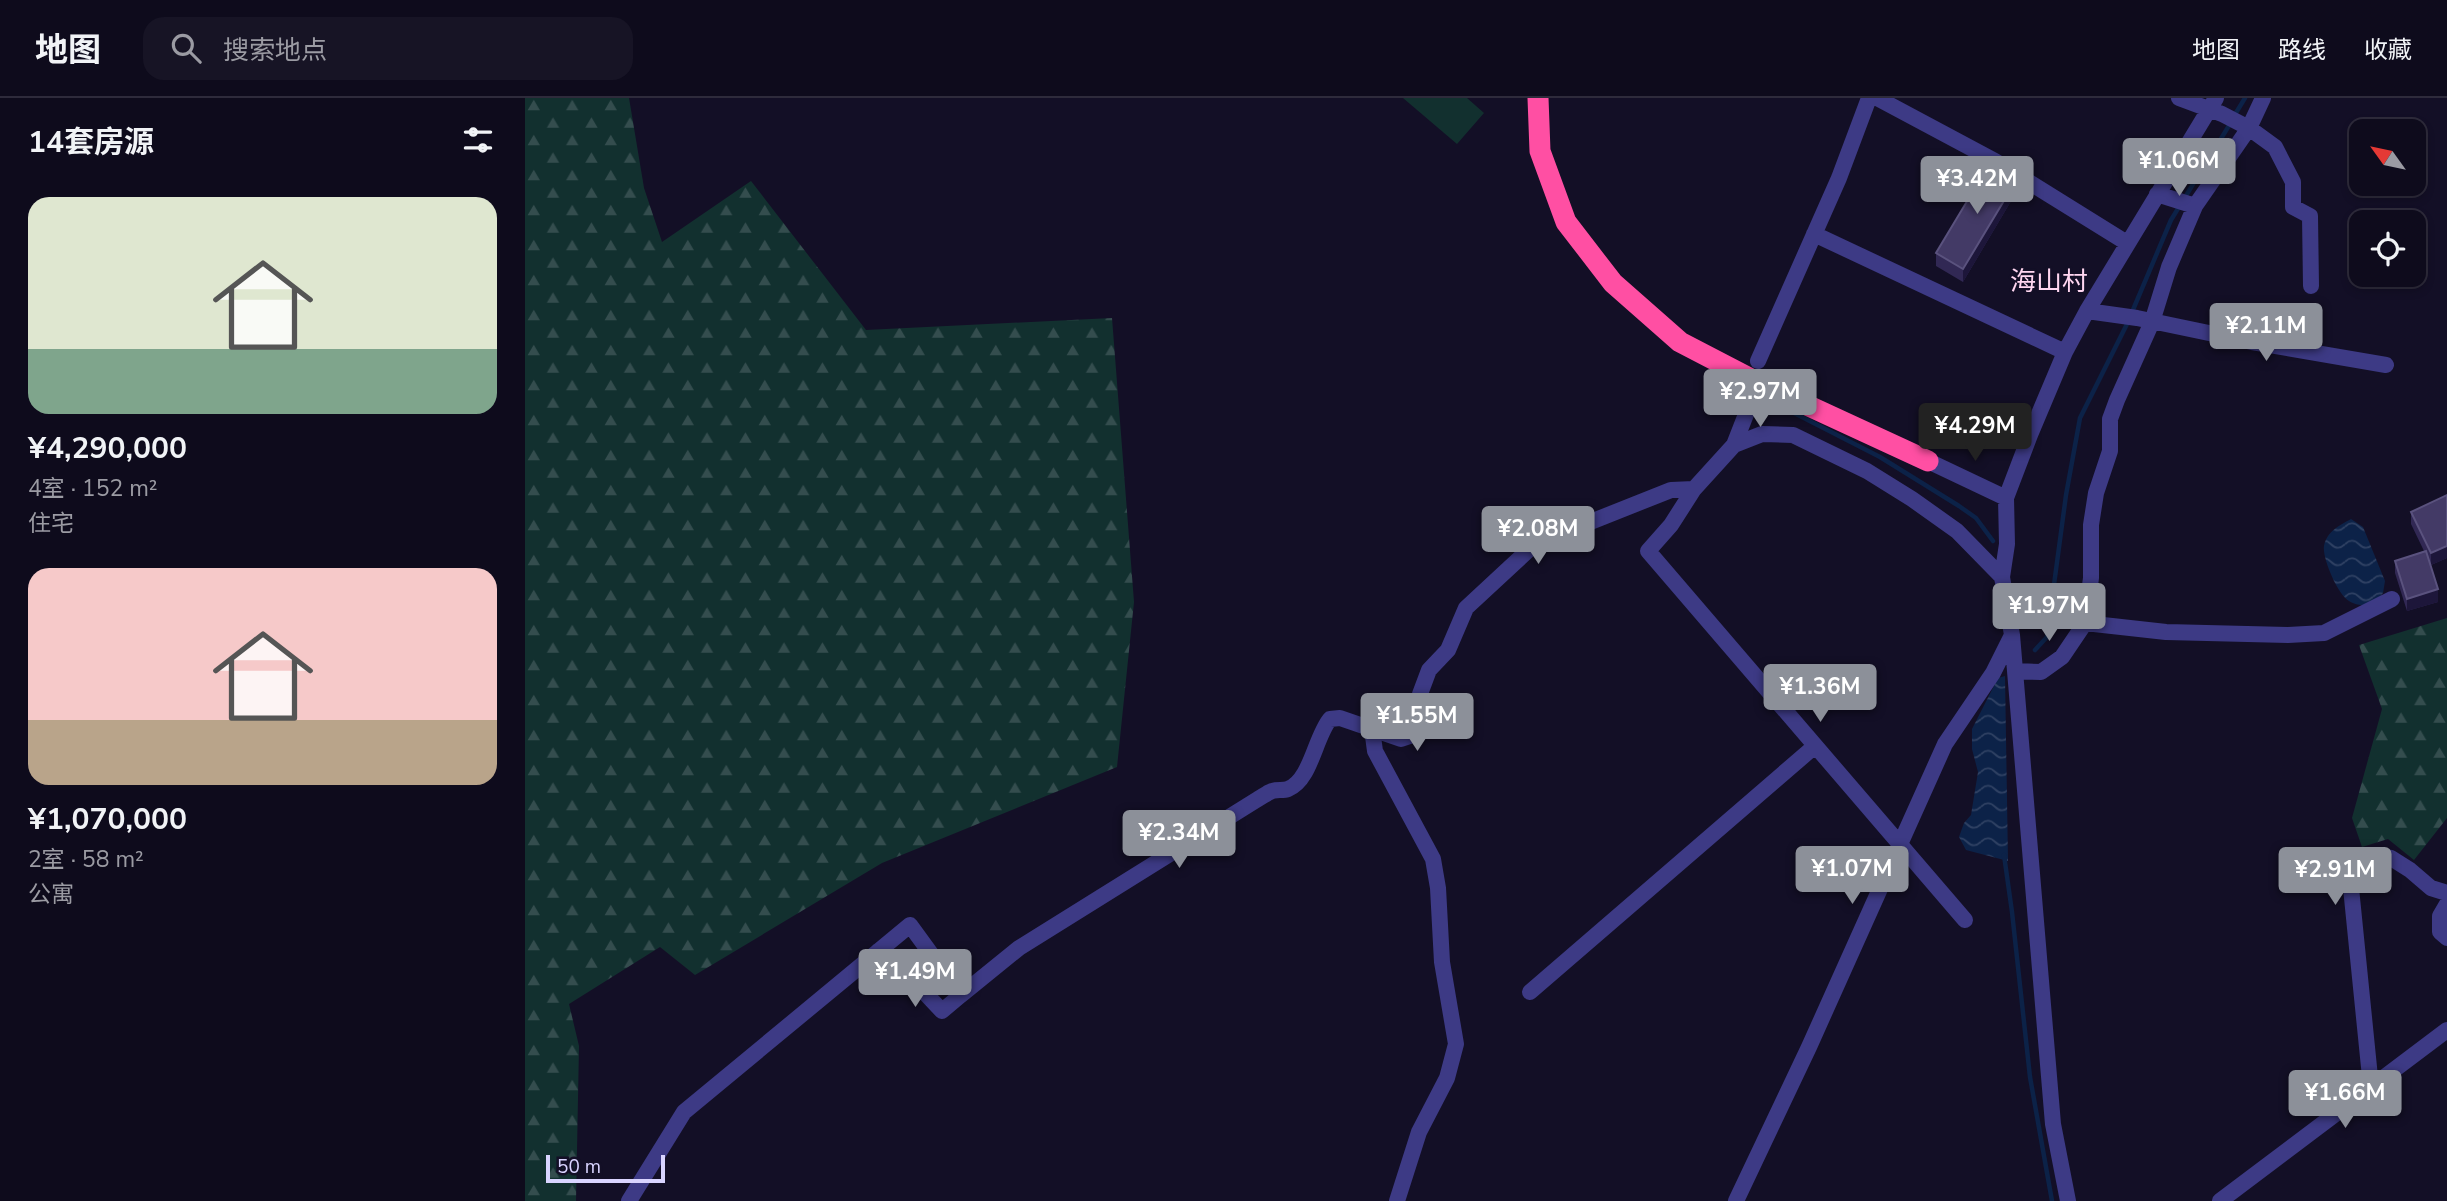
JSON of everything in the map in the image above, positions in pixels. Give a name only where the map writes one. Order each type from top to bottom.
[{"type":"highway","points":[[1538,98],[1540,151],[1566,222],[1613,283],[1680,342],[1758,382],[1928,461]]},
{"type":"street","points":[[1758,361],[1814,234],[1869,98]]},
{"type":"street","points":[[1877,98],[1995,161],[2127,243]]},
{"type":"street","points":[[2179,98],[2216,107],[2275,147],[2293,182],[2293,207],[2310,216],[2311,286]]},
{"type":"street","points":[[2016,671],[2041,672],[2062,657],[2085,623],[2091,578],[2091,525],[2096,493],[2110,451],[2110,419],[2145,320],[2193,206],[2263,98]]},
{"type":"street","points":[[2068,1201],[2053,1124],[2013,635],[2002,577],[2007,544],[2006,498],[2065,352],[2087,311],[2127,243],[2165,197],[2216,107]]},
{"type":"street","points":[[2165,197],[2193,206]]},
{"type":"street","points":[[1814,234],[2065,352]]},
{"type":"street","points":[[2087,311],[2386,365]]},
{"type":"street","points":[[1753,393],[1734,445],[1694,489],[1671,525],[1648,551],[1965,920]]},
{"type":"street","points":[[1734,445],[1762,434],[1793,435],[1867,471],[1957,531],[2002,577]]},
{"type":"street","points":[[1928,461],[2006,498]]},
{"type":"street","points":[[878,951],[904,985],[925,993],[942,1011],[1019,948],[1273,790],[1289,789],[1308,767],[1322,729],[1330,719],[1340,718],[1401,739],[1416,734],[1424,705],[1420,694],[1429,670],[1448,649],[1466,608],[1535,544],[1671,490],[1694,489]]},
{"type":"street","points":[[2085,623],[2166,632],[2288,635],[2324,633],[2392,599]]},
{"type":"street","points":[[1736,1201],[1803,1060],[1945,744],[1993,673],[2013,635]]},
{"type":"street","points":[[1373,729],[1375,751],[1433,859],[1438,888],[1442,962],[1456,1044],[1447,1078],[1419,1132],[1397,1201]]},
{"type":"street","points":[[1530,992],[1815,746]]},
{"type":"street","points":[[2371,1087],[2351,888],[2353,870],[2360,860],[2372,855],[2391,858],[2431,888],[2447,893]]},
{"type":"street","points":[[2447,904],[2440,916],[2440,932],[2447,938]]},
{"type":"street","points":[[629,1201],[684,1112],[910,925],[961,995]]},
{"type":"street","points":[[2220,1201],[2447,1030]]},
{"type":"green space","points":[[525,98],[629,98],[644,188],[662,242],[751,181],[866,330],[1112,318],[1134,602],[1117,767],[882,863],[695,975],[660,947],[569,1004],[579,1046],[576,1201],[525,1201]]},
{"type":"green space","points":[[1403,98],[1467,98],[1484,113],[1457,144]]},
{"type":"green space","points":[[2447,618],[2447,818],[2414,860],[2388,839],[2362,847],[2352,818],[2382,709],[2359,645]]},
{"type":"water","points":[[2351,519],[2363,527],[2385,581],[2383,593],[2371,607],[2354,603],[2345,597],[2328,567],[2324,552],[2328,536]]},
{"type":"water","points":[[2005,676],[2008,861],[1966,850],[1959,837],[1964,823],[1971,815],[1978,772],[1972,749],[1972,729],[1998,678]]},
{"type":"building","points":[[1990,163],[2017,179],[1963,269],[1936,253]]},
{"type":"building","points":[[2447,495],[2447,546],[2431,553],[2411,512]]},
{"type":"building","points":[[2426,551],[2438,589],[2407,599],[2395,561]]},
{"type":"waterway","points":[[2234,116],[2245,98]]},
{"type":"waterway","points":[[2035,650],[2047,637],[2066,495],[2080,418],[2127,324],[2171,220],[2230,124]]},
{"type":"waterway","points":[[1755,393],[1880,457],[1959,506],[1976,518],[1993,541]]},
{"type":"waterway","points":[[2004,855],[2030,1077],[2052,1201]]},
{"type":"district","name":"海山村","points":[[2049,281]]}]
